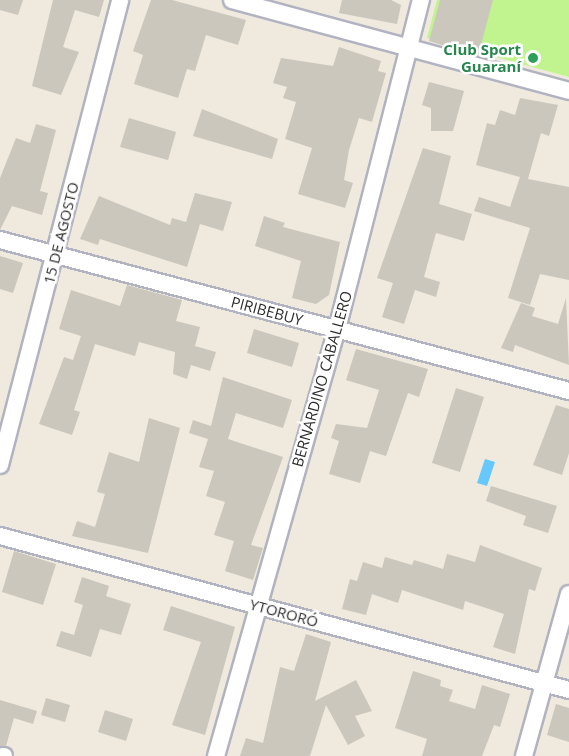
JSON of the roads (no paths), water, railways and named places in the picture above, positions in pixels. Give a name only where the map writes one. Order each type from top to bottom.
[{"type":"street","name":"15 DE AGOSTO","points":[[0,465],[120,0]]},
{"type":"street","points":[[232,0],[569,91]]},
{"type":"street","name":"BERNARDINO CABALLERO","points":[[216,756],[337,329],[421,0]]},
{"type":"street","name":"PIRIBEBUY","points":[[0,240],[569,391]]},
{"type":"street","name":"YTORORÓ","points":[[0,536],[569,690]]},
{"type":"street","points":[[524,756],[546,684],[569,594]]},
{"type":"water","points":[[485,459],[495,462],[487,486],[477,483]]},
{"type":"place","name":"Club Sport Guaraní","points":[[533,58]]}]
